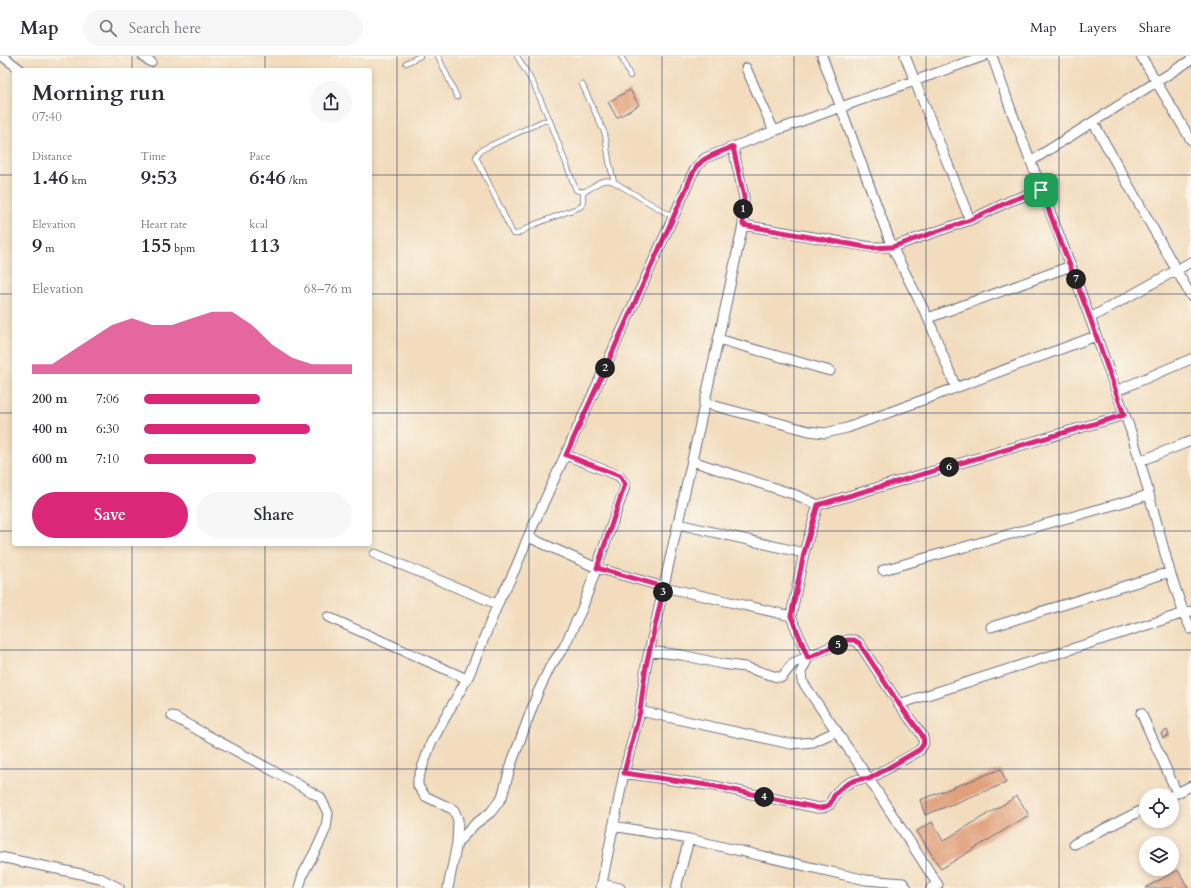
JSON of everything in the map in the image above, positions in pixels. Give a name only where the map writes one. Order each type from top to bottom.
[{"type":"street","points":[[2,56],[18,68]]},
{"type":"street","points":[[143,56],[151,62]]},
{"type":"street","points":[[822,56],[892,247],[928,318],[956,388]]},
{"type":"street","points":[[905,56],[970,220]]},
{"type":"street","points":[[448,888],[457,844],[458,820],[454,810],[425,796],[418,786],[418,779],[431,743],[467,679],[500,596],[509,585],[528,537],[692,173],[697,165],[705,158],[774,131],[984,56]]},
{"type":"street","points":[[992,56],[1010,110],[1031,161],[1116,391],[1140,461],[1170,572],[1187,613],[1191,629]]},
{"type":"street","points":[[1141,56],[1191,140]]},
{"type":"street","points":[[1031,161],[1191,60]]},
{"type":"street","points":[[746,68],[774,131]]},
{"type":"street","points":[[1093,122],[1191,296]]},
{"type":"street","points":[[620,888],[601,886],[624,773],[640,711],[649,651],[743,225],[744,197],[733,147]]},
{"type":"street","points":[[743,225],[871,248],[892,247],[970,220],[1010,201],[1041,190]]},
{"type":"street","points":[[1090,318],[1191,262]]},
{"type":"street","points":[[928,318],[1070,266]]},
{"type":"street","points":[[704,403],[809,431],[826,433],[847,428],[1096,336]]},
{"type":"street","points":[[718,339],[830,371]]},
{"type":"street","points":[[1116,391],[1191,358]]},
{"type":"street","points":[[692,461],[796,495],[818,505],[1124,415]]},
{"type":"street","points":[[1140,461],[1191,441]]},
{"type":"street","points":[[457,844],[476,824],[491,812],[502,797],[512,762],[538,692],[550,667],[564,647],[582,609],[625,484],[620,476],[566,455]]},
{"type":"street","points":[[883,570],[1149,495]]},
{"type":"street","points":[[818,505],[804,553],[791,616],[808,658],[801,672],[802,681],[837,731],[938,884],[931,888]]},
{"type":"street","points":[[678,524],[804,553]]},
{"type":"street","points":[[528,537],[597,568],[664,587],[791,616]]},
{"type":"street","points":[[375,554],[497,604]]},
{"type":"street","points":[[991,627],[1170,572]]},
{"type":"street","points":[[899,704],[1187,613]]},
{"type":"street","points":[[328,617],[467,679]]},
{"type":"street","points":[[624,773],[714,786],[818,808],[825,807],[830,804],[839,790],[856,780],[863,778],[869,779],[924,746],[922,735],[899,704],[859,643],[854,640],[847,640],[793,664],[782,677],[777,677],[745,667],[722,664],[682,655],[649,651]]},
{"type":"street","points":[[640,711],[791,744],[813,742],[837,731]]},
{"type":"street","points":[[1141,713],[1172,788]]},
{"type":"street","points":[[172,716],[320,798],[328,813],[326,828],[303,874],[299,888]]},
{"type":"street","points":[[1179,792],[1191,786]]},
{"type":"street","points":[[1074,844],[1139,812]]},
{"type":"street","points":[[613,826],[689,839],[866,880],[903,882],[908,888]]},
{"type":"street","points":[[676,888],[689,839]]},
{"type":"street","points":[[0,857],[100,878],[119,888]]},
{"type":"lane","points":[[406,63],[420,56]]},
{"type":"lane","points":[[438,56],[457,97]]},
{"type":"lane","points":[[517,56],[534,85],[550,121],[576,190],[583,192],[603,180],[608,180],[614,182],[673,218]]},
{"type":"lane","points":[[622,56],[630,76]]},
{"type":"lane","points":[[582,84],[605,134],[614,182]]},
{"type":"lane","points":[[550,121],[543,121],[487,147],[480,151],[476,157],[513,234],[517,234],[533,225],[580,207],[583,204],[583,192]]},
{"type":"building","points":[[630,90],[639,105],[617,118],[608,102]]},
{"type":"building","points":[[1167,730],[1169,735],[1163,738],[1161,733]]},
{"type":"building","points":[[1001,769],[1006,783],[925,815],[920,800]]},
{"type":"building","points":[[1017,796],[1029,815],[941,869],[917,831],[932,822],[943,841]]},
{"type":"building","points":[[1179,872],[1188,888],[1145,888],[1167,876],[1179,876]]},
{"type":"route","points":[[733,147],[744,197],[743,225],[871,248],[892,247],[970,220],[1010,201],[1041,190],[1090,318],[1124,415],[818,505],[804,553],[791,616],[808,658],[847,640],[854,640],[859,643],[899,704],[922,735],[924,746],[869,779],[863,778],[856,780],[839,790],[830,804],[825,807],[818,808],[714,786],[624,773],[640,711],[646,666],[664,587],[597,568],[625,484],[620,476],[566,455],[692,173],[697,165],[705,158],[733,147]]}]
